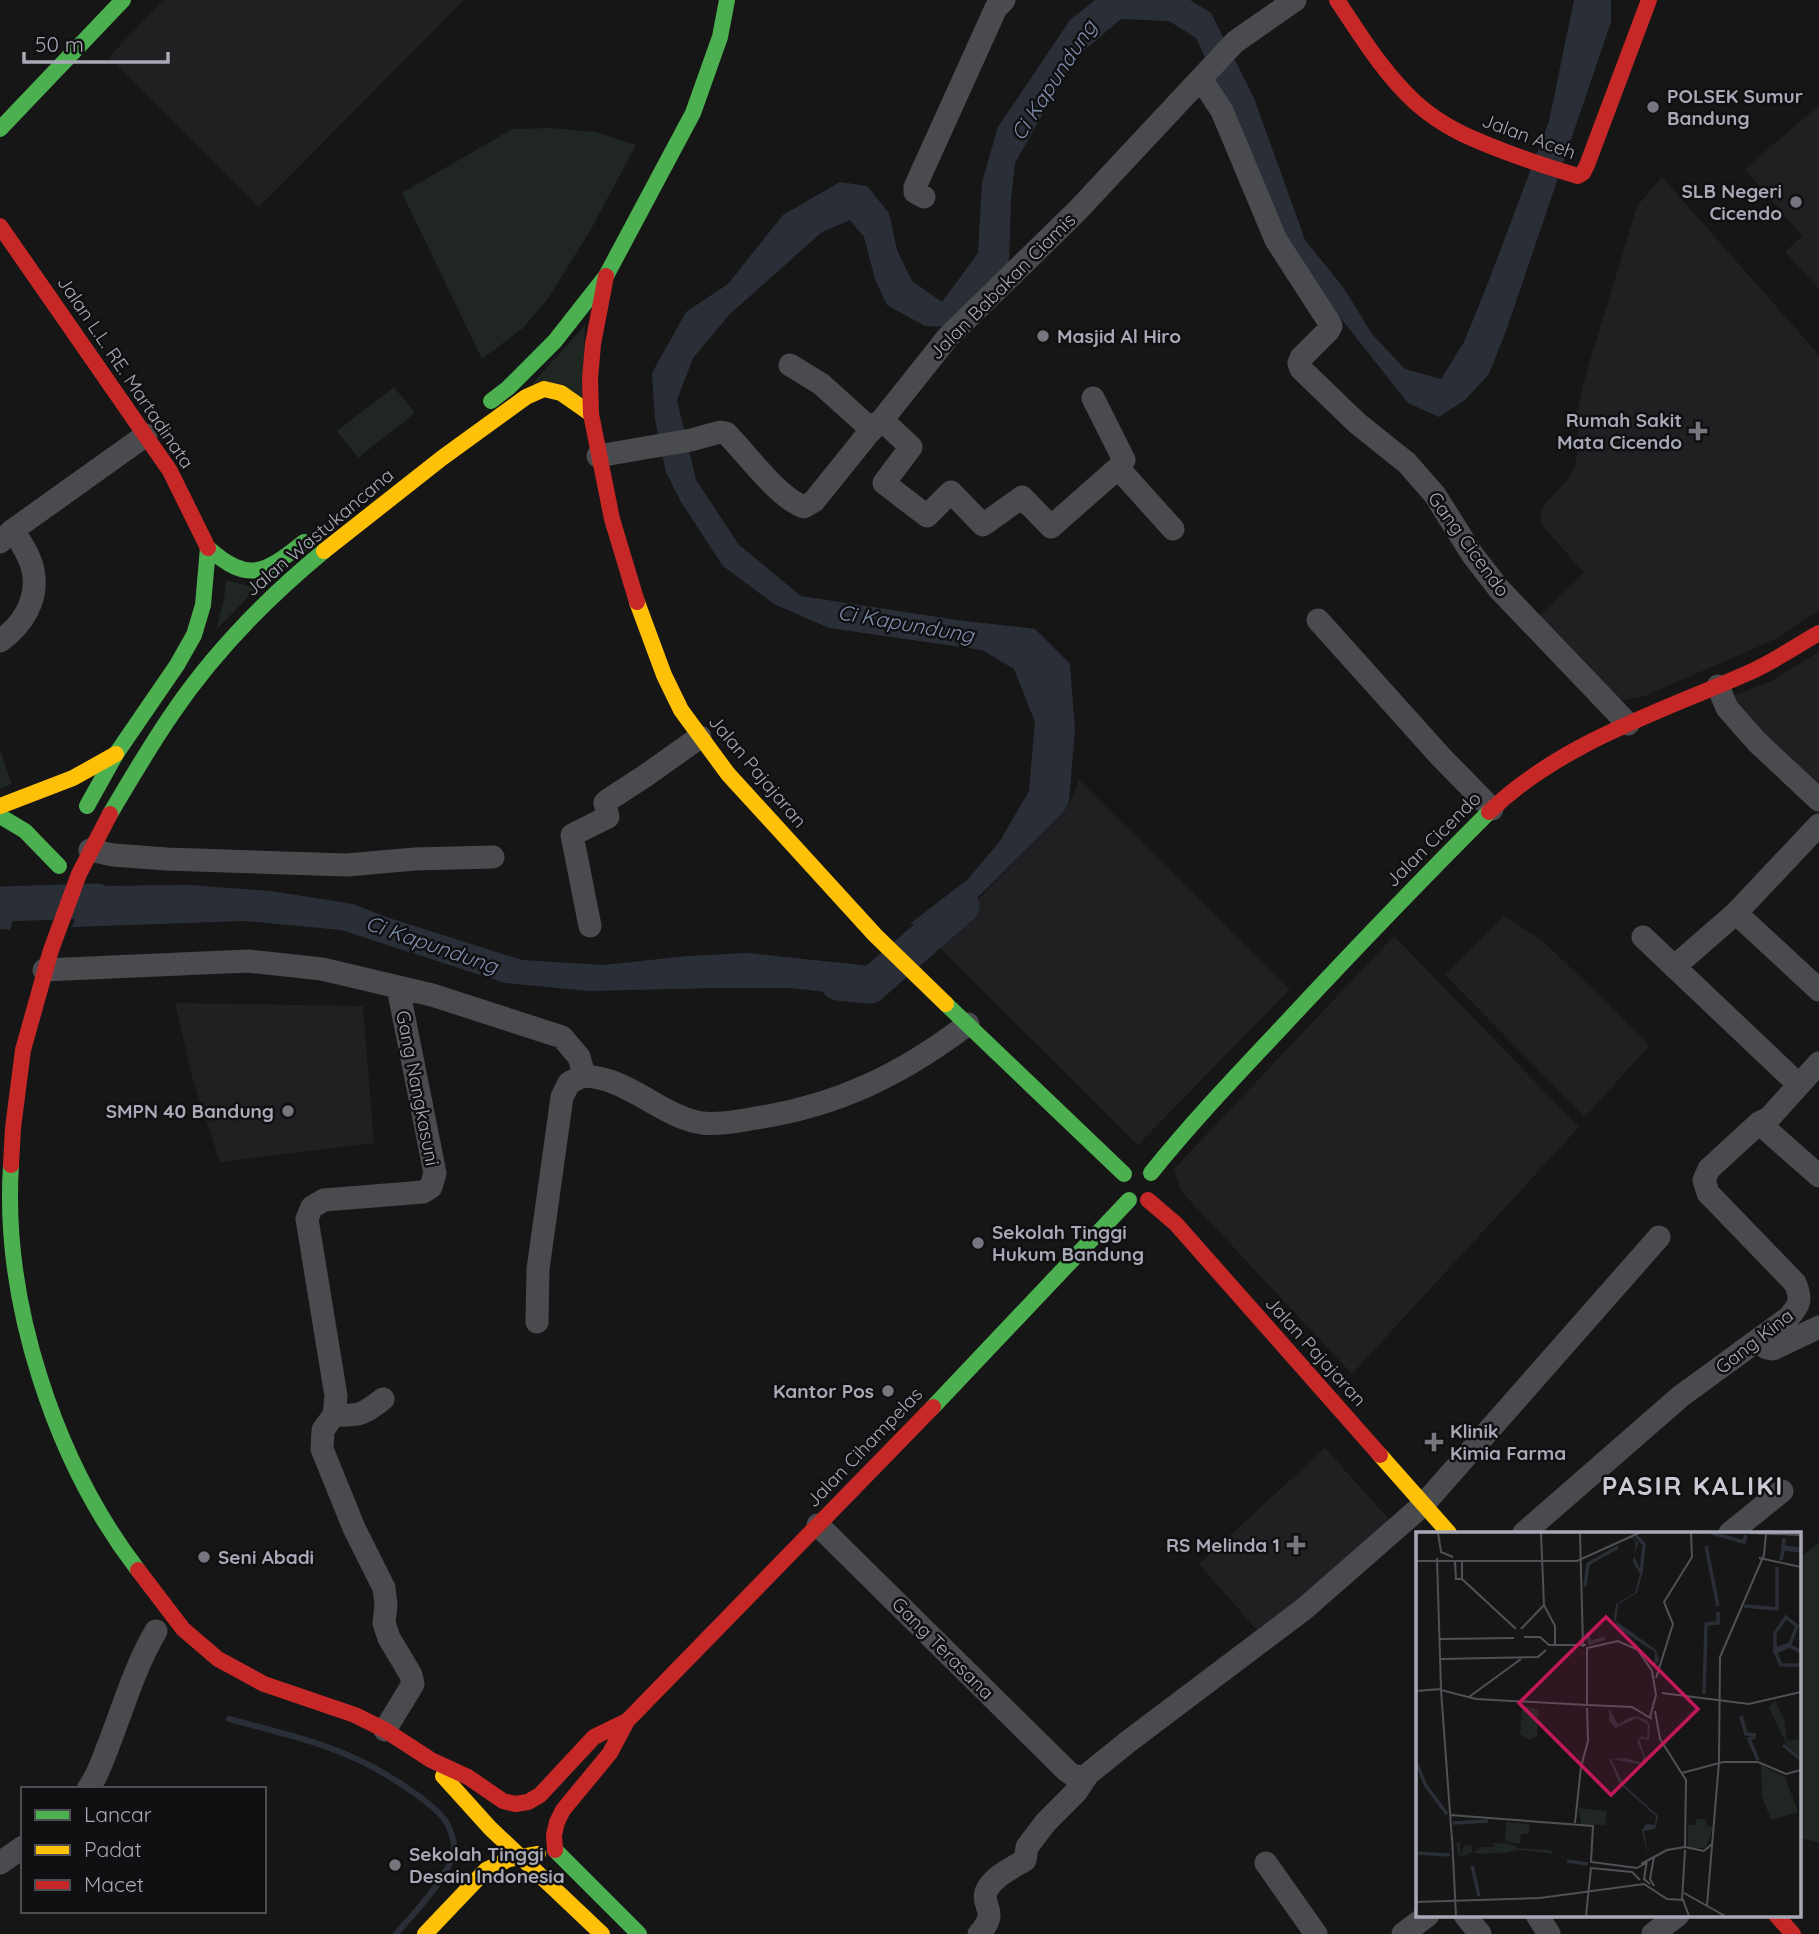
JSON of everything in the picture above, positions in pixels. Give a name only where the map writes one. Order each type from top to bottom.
[{"type":"main road","points":[[0,129],[123,0]]},
{"type":"main road","points":[[477,411],[508,388],[541,357],[606,276],[693,113],[720,37],[726,0]]},
{"type":"main road","name":"Jalan Aceh","points":[[1336,0],[1377,61],[1406,95],[1428,114],[1454,131],[1578,176],[1583,173],[1649,0]]},
{"type":"main road","name":"Jalan L.L. RE. Martadinata","points":[[0,226],[170,471],[208,548]]},
{"type":"main road","name":"Jalan Pajajaran","points":[[606,276],[593,344],[590,379],[591,414],[598,456],[612,519],[635,598],[664,675],[681,710],[728,774],[875,935],[1124,1174]]},
{"type":"main road","name":"Jalan Wastukancana","points":[[540,1795],[528,1802],[515,1804],[503,1801],[468,1777],[431,1760],[385,1730],[355,1715],[264,1684],[218,1659],[183,1629],[128,1557],[81,1480],[54,1417],[30,1345],[6,1224],[12,1139],[23,1050],[48,960],[90,850],[114,805],[173,713],[250,617],[285,583],[526,397],[544,389],[562,393],[591,414]]},
{"type":"main road","name":"Jalan Wastukancana","points":[[415,460],[446,435]]},
{"type":"main road","name":"Jalan Wastukancana","points":[[208,548],[237,570],[247,572],[264,569],[318,531]]},
{"type":"main road","points":[[80,820],[116,754],[177,665],[194,635],[203,605],[208,548]]},
{"type":"main road","name":"Jalan Cicendo","points":[[1151,1173],[1185,1131],[1308,999],[1492,809],[1580,748],[1628,723],[1752,671],[1819,633]]},
{"type":"main road","points":[[153,700],[173,713]]},
{"type":"main road","points":[[0,806],[73,778],[116,754]]},
{"type":"main road","points":[[0,816],[12,821],[35,838],[58,869]]},
{"type":"main road","points":[[1137,1167],[1151,1173],[1156,1187],[1148,1200],[1129,1200],[1123,1195],[1120,1181],[1124,1174],[1137,1167]]},
{"type":"main road","name":"Jalan Cihampelas","points":[[555,1850],[554,1835],[563,1810],[610,1753],[627,1721],[1129,1200]]},
{"type":"main road","name":"Jalan Pajajaran","points":[[1148,1200],[1176,1224],[1448,1532]]},
{"type":"main road","name":"Jalan Cihampelas","points":[[540,1795],[594,1737],[627,1721]]},
{"type":"main road","name":"Jalan Wastukancana","points":[[332,1723],[385,1730]]},
{"type":"main road","name":"Jalan Wastukancana","points":[[431,1760],[452,1788],[490,1828],[602,1934]]},
{"type":"main road","points":[[486,1870],[491,1856],[490,1828]]},
{"type":"main road","points":[[425,1934],[486,1870],[509,1859],[555,1850],[639,1934]]},
{"type":"main road","points":[[1777,1916],[1793,1934]]},
{"type":"street","points":[[925,197],[915,192],[915,187],[996,8],[1004,0]]},
{"type":"street","name":"Jalan Babakan Ciamis","points":[[598,456],[726,433],[760,472],[796,504],[804,507],[814,501],[947,337],[1077,211],[1235,42],[1295,0]]},
{"type":"street","name":"Gang Cicendo","points":[[1203,78],[1222,111],[1276,240],[1331,326],[1301,358],[1299,363],[1303,372],[1357,424],[1407,463],[1435,495],[1472,554],[1499,589],[1628,723]]},
{"type":"street","points":[[790,365],[911,447],[884,483],[927,516],[951,492],[983,525],[1022,497],[1051,527],[1118,468],[1124,460],[1093,398]]},
{"type":"street","points":[[0,641],[28,611],[33,590],[33,569],[24,548],[7,536],[146,435]]},
{"type":"street","points":[[1118,468],[1174,529]]},
{"type":"street","points":[[1318,620],[1441,757],[1492,809]]},
{"type":"street","points":[[1718,686],[1727,708],[1758,742],[1819,800]]},
{"type":"street","points":[[590,926],[572,835],[608,817],[605,803],[608,800],[700,737]]},
{"type":"street","points":[[1674,967],[1736,913],[1819,825]]},
{"type":"street","points":[[90,850],[113,855],[167,859],[346,865],[415,859],[493,857]]},
{"type":"street","points":[[1736,913],[1819,990]]},
{"type":"street","points":[[1643,937],[1799,1085]]},
{"type":"street","points":[[48,960],[248,961],[322,969],[432,995],[562,1037],[579,1057],[584,1075]]},
{"type":"street","name":"Gang Nangkasuni","points":[[332,1416],[336,1396],[307,1219],[312,1206],[324,1200],[423,1192],[431,1187],[435,1173],[398,988]]},
{"type":"street","points":[[537,1322],[538,1269],[562,1097],[569,1083],[584,1075],[611,1081],[682,1117],[704,1123],[739,1121],[810,1107],[844,1096],[909,1065],[968,1024]]},
{"type":"street","points":[[1819,1063],[1770,1117],[1759,1123],[1819,1176]]},
{"type":"street","name":"Gang Kina","points":[[1525,1532],[1681,1396],[1795,1311],[1800,1293],[1795,1283],[1708,1193],[1703,1180],[1709,1169],[1759,1123]]},
{"type":"street","points":[[979,1934],[990,1913],[987,1892],[1000,1876],[1025,1860],[1027,1847],[1046,1822],[1076,1792],[1077,1774],[1129,1741],[1304,1609],[1424,1504],[1659,1237]]},
{"type":"street","points":[[1757,1341],[1773,1349],[1819,1327]]},
{"type":"street","points":[[383,1399],[363,1414],[332,1416],[323,1430],[322,1449],[354,1528],[384,1588],[384,1623],[389,1638],[411,1675],[413,1684],[385,1730]]},
{"type":"street","points":[[1731,1532],[1782,1491]]},
{"type":"street","name":"Gang Terasana","points":[[818,1525],[1077,1774]]},
{"type":"street","points":[[89,1787],[111,1739],[143,1653],[158,1632]]},
{"type":"street","points":[[0,1863],[21,1848]]},
{"type":"street","points":[[1266,1863],[1316,1934]]},
{"type":"street","points":[[1403,1934],[1427,1916]]},
{"type":"street","points":[[1466,1916],[1480,1934]]},
{"type":"street","points":[[1538,1916],[1549,1934]]},
{"type":"street","points":[[1653,1934],[1677,1916]]},
{"type":"shaded area","points":[[163,0],[464,0],[259,207],[109,57]]},
{"type":"shaded area","name":"SLB Negeri Cicendo","points":[[1819,105],[1819,289],[1785,252],[1802,236],[1745,169]]},
{"type":"shaded area","points":[[550,128],[596,132],[636,145],[590,231],[547,300],[523,328],[482,359],[402,193],[512,129]]},
{"type":"shaded area","name":"Rumah Sakit Mata Cicendo","points":[[1662,177],[1819,355],[1819,610],[1779,637],[1760,646],[1642,697],[1624,700],[1613,696],[1539,616],[1584,573],[1542,525],[1541,511],[1569,478],[1575,465],[1578,451],[1577,411],[1584,381],[1637,206]]},
{"type":"shaded area","points":[[585,325],[583,401],[532,384]]},
{"type":"shaded area","points":[[394,387],[415,413],[358,458],[337,431]]},
{"type":"shaded area","points":[[226,580],[257,588],[216,630],[224,600]]},
{"type":"shaded area","points":[[1819,652],[1819,792],[1730,697],[1770,682]]},
{"type":"shaded area","points":[[0,750],[12,784],[0,789]]},
{"type":"shaded area","points":[[1079,780],[1290,989],[1138,1145],[936,944],[1071,801]]},
{"type":"shaded area","points":[[1504,916],[1543,941],[1650,1045],[1585,1117],[1445,975]]},
{"type":"shaded area","points":[[1394,936],[1579,1127],[1352,1374],[1181,1191],[1174,1169]]},
{"type":"shaded area","name":"SMPN 40 Bandung","points":[[175,1003],[363,1006],[374,1143],[220,1162],[193,1080]]},
{"type":"shaded area","name":"RS Melinda 1","points":[[1325,1448],[1394,1525],[1262,1636],[1199,1564]]},
{"type":"shaded area","points":[[1819,1542],[1819,1842],[1801,1838],[1801,1557]]},
{"type":"water","points":[[1095,0],[1190,0],[1211,13],[1254,98],[1305,240],[1343,287],[1372,334],[1405,369],[1441,379],[1464,342],[1549,121],[1574,0],[1611,0],[1611,22],[1489,374],[1465,400],[1439,417],[1408,403],[1277,238],[1232,117],[1196,38],[1169,21],[1121,19],[1074,59],[1015,163],[1009,261],[980,304],[948,327],[925,326],[887,305],[875,279],[864,237],[850,220],[822,232],[730,314],[693,358],[677,400],[696,480],[739,545],[801,596],[1035,629],[1070,664],[1075,731],[1069,801],[1064,811],[932,943],[911,923],[968,879],[1000,841],[1029,791],[1035,722],[1014,669],[982,650],[829,628],[774,604],[723,566],[681,502],[666,472],[655,420],[652,373],[686,312],[728,284],[783,215],[840,182],[867,186],[889,213],[897,250],[912,281],[942,302],[978,253],[982,182],[998,127],[1070,20]]},
{"type":"water","points":[[189,885],[271,891],[353,904],[522,960],[604,965],[748,953],[870,966],[892,987],[854,995],[789,988],[589,991],[505,983],[341,930],[245,921],[72,927],[90,886]]},
{"type":"water","points":[[0,887],[23,887],[10,930],[0,929]]},
{"type":"waterway","name":"Ci Kapundung","points":[[0,904],[98,901]]},
{"type":"waterway","name":"Ci Kapundung","points":[[838,983],[870,986],[962,906]]},
{"type":"waterway","points":[[229,1719],[307,1740],[352,1757],[405,1786],[442,1816],[448,1825],[454,1845],[448,1867],[432,1892],[396,1934]]},
{"type":"traffic: fast","points":[[0,129],[123,0]]},
{"type":"traffic: fast","points":[[491,401],[508,388],[555,341],[606,276],[693,113],[720,37],[727,0]]},
{"type":"traffic: fast","points":[[208,548],[235,567],[257,570],[278,561],[304,542]]},
{"type":"traffic: fast","points":[[87,806],[116,754],[177,665],[194,635],[203,605],[208,548]]},
{"type":"traffic: fast","points":[[110,814],[164,726],[205,669],[262,607],[324,551]]},
{"type":"traffic: fast","points":[[1151,1173],[1248,1063],[1489,812]]},
{"type":"traffic: fast","points":[[0,816],[25,831],[59,866]]},
{"type":"traffic: fast","points":[[946,1004],[1124,1174]]},
{"type":"traffic: fast","points":[[11,1165],[10,1217],[15,1270],[25,1324],[40,1378],[59,1430],[82,1480],[108,1527],[138,1570]]},
{"type":"traffic: fast","points":[[933,1407],[1129,1200]]},
{"type":"traffic: fast","points":[[555,1850],[639,1934]]},
{"type":"traffic: slow","points":[[324,551],[442,458],[526,397],[544,389],[561,393],[591,414]]},
{"type":"traffic: slow","points":[[637,602],[664,675],[681,710],[728,774],[875,935],[946,1004]]},
{"type":"traffic: slow","points":[[0,806],[73,778],[116,754]]},
{"type":"traffic: slow","points":[[1380,1455],[1448,1532]]},
{"type":"traffic: slow","points":[[443,1776],[490,1828],[602,1934]]},
{"type":"traffic: slow","points":[[425,1934],[486,1870],[509,1859],[538,1854]]},
{"type":"traffic: jam","points":[[1337,0],[1383,67],[1404,92],[1427,112],[1448,126],[1482,142],[1578,176],[1587,165],[1649,0]]},
{"type":"traffic: jam","points":[[0,226],[170,471],[208,548]]},
{"type":"traffic: jam","points":[[606,276],[593,344],[591,414],[612,519],[637,602]]},
{"type":"traffic: jam","points":[[1489,812],[1517,788],[1579,748],[1612,731],[1757,669],[1819,633]]},
{"type":"traffic: jam","points":[[11,1165],[23,1050],[51,950],[79,874],[110,814]]},
{"type":"traffic: jam","points":[[1148,1200],[1176,1224],[1380,1455]]},
{"type":"traffic: jam","points":[[555,1850],[554,1835],[563,1810],[610,1753],[627,1721],[933,1407]]},
{"type":"traffic: jam","points":[[138,1570],[183,1629],[218,1659],[264,1684],[355,1715],[385,1730],[431,1760],[468,1777],[503,1801],[515,1804],[528,1802],[540,1795],[594,1737],[627,1721]]},
{"type":"traffic: jam","points":[[1777,1916],[1793,1934]]},
{"type":"place","name":"POLSEK Sumur Bandung","points":[[1653,107]]},
{"type":"place","name":"SLB Negeri Cicendo","points":[[1796,202]]},
{"type":"place","name":"Masjid Al Hiro","points":[[1043,336]]},
{"type":"place","name":"Rumah Sakit Mata Cicendo","points":[[1698,431]]},
{"type":"place","name":"SMPN 40 Bandung","points":[[288,1111]]},
{"type":"place","name":"Sekolah Tinggi Hukum Bandung","points":[[978,1243]]},
{"type":"place","name":"Kantor Pos","points":[[888,1391]]},
{"type":"place","name":"Klinik Kimia Farma","points":[[1434,1442]]},
{"type":"place","name":"RS Melinda 1","points":[[1296,1545]]},
{"type":"place","name":"Seni Abadi","points":[[204,1557]]},
{"type":"place","name":"Sekolah Tinggi Desain Indonesia","points":[[395,1865]]},
{"type":"district","name":"PASIR KALIKI","points":[[1693,1485]]}]
